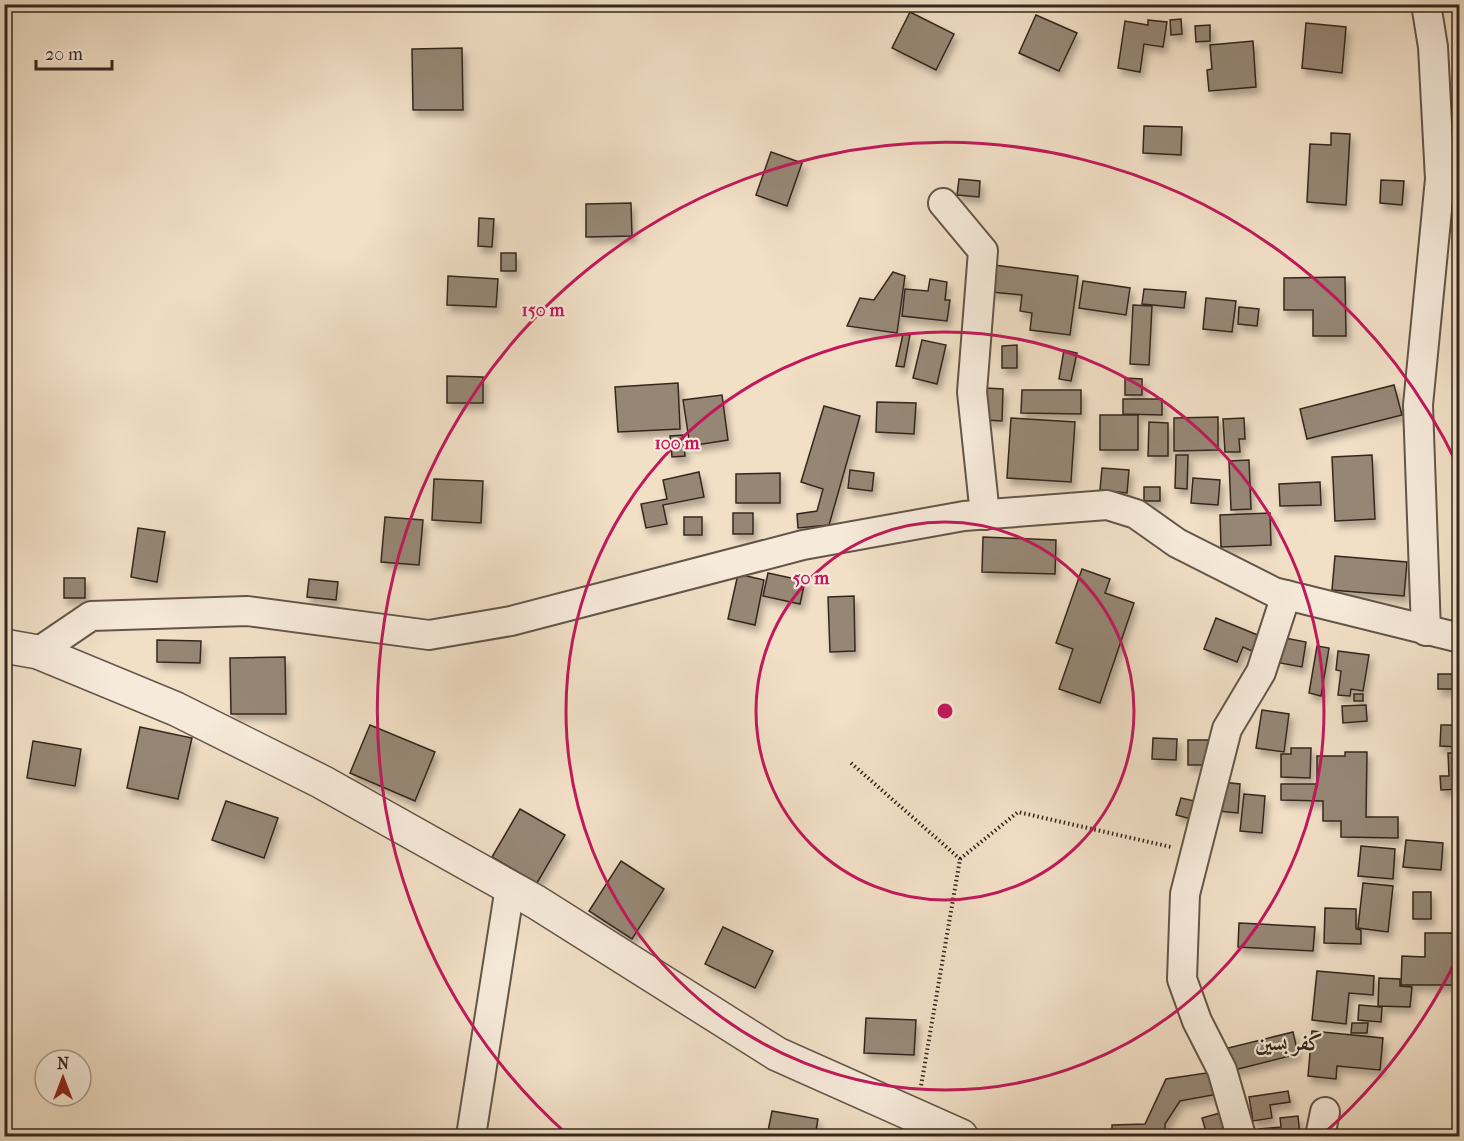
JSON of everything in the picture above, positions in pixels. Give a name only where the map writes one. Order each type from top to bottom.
[{"type":"street","points":[[1426,4],[1433,46],[1440,179],[1418,405],[1426,631]]},
{"type":"street","points":[[943,203],[983,251],[972,392],[985,515]]},
{"type":"street","points":[[38,652],[91,616],[247,611],[429,635],[511,621],[803,546],[964,516],[1107,505],[1136,514],[1177,543],[1274,592],[1460,638]]},
{"type":"street","points":[[1240,1137],[1222,1070],[1197,1021],[1182,979],[1185,894],[1227,729],[1261,672],[1286,595]]},
{"type":"street","points":[[4,646],[38,652],[187,714],[322,782],[510,887],[777,1054],[961,1137]]},
{"type":"street","points":[[471,1137],[510,887]]},
{"type":"path","points":[[851,763],[960,859]]},
{"type":"path","points":[[916,1116],[960,859],[1018,812],[1195,853]]},
{"type":"building","points":[[910,12],[954,34],[936,70],[892,48]]},
{"type":"building","points":[[1036,15],[1077,33],[1059,71],[1019,53]]},
{"type":"building","points":[[1181,19],[1182,34],[1171,35],[1170,20]]},
{"type":"building","points":[[1148,20],[1167,22],[1163,47],[1144,44],[1140,72],[1118,68],[1125,21],[1148,25]]},
{"type":"building","points":[[1306,23],[1346,27],[1342,73],[1302,68]]},
{"type":"building","points":[[1210,25],[1210,41],[1196,42],[1195,26]]},
{"type":"building","points":[[1253,41],[1256,87],[1209,91],[1207,70],[1212,69],[1210,45]]},
{"type":"building","points":[[462,48],[463,110],[413,110],[412,49]]},
{"type":"building","points":[[1144,126],[1182,127],[1181,155],[1143,153]]},
{"type":"building","points":[[1331,133],[1350,134],[1346,205],[1307,202],[1310,144],[1331,145]]},
{"type":"building","points":[[771,152],[802,163],[787,206],[756,195]]},
{"type":"building","points":[[959,179],[980,181],[979,197],[957,195]]},
{"type":"building","points":[[1381,180],[1404,181],[1402,205],[1380,203]]},
{"type":"building","points":[[631,203],[632,236],[586,237],[586,204]]},
{"type":"building","points":[[479,218],[494,219],[492,247],[478,246]]},
{"type":"building","points":[[501,253],[516,253],[516,271],[501,271]]},
{"type":"building","points":[[994,265],[1078,276],[1070,335],[1030,330],[1032,313],[1020,311],[1022,295],[991,292]]},
{"type":"building","points":[[893,272],[905,276],[897,333],[847,326],[860,298],[874,300]]},
{"type":"building","points":[[448,276],[498,279],[496,307],[447,305]]},
{"type":"building","points":[[1345,277],[1346,336],[1313,336],[1313,310],[1284,310],[1284,278]]},
{"type":"building","points":[[930,279],[947,282],[945,300],[950,300],[947,321],[902,316],[905,289],[928,291]]},
{"type":"building","points":[[1083,281],[1130,288],[1126,315],[1079,308]]},
{"type":"building","points":[[1144,289],[1186,292],[1184,308],[1142,304]]},
{"type":"building","points":[[1206,298],[1236,301],[1232,332],[1203,329]]},
{"type":"building","points":[[1133,305],[1152,306],[1149,365],[1130,364]]},
{"type":"building","points":[[1239,307],[1259,309],[1257,326],[1238,324]]},
{"type":"building","points":[[903,334],[910,335],[904,367],[896,366]]},
{"type":"building","points":[[922,340],[946,345],[937,384],[913,378]]},
{"type":"building","points":[[1017,345],[1017,368],[1002,368],[1002,346]]},
{"type":"building","points":[[1064,350],[1077,353],[1071,381],[1059,379]]},
{"type":"building","points":[[447,376],[483,377],[483,403],[447,403]]},
{"type":"building","points":[[1125,378],[1142,379],[1142,395],[1125,395]]},
{"type":"building","points":[[678,383],[680,429],[618,432],[615,387]]},
{"type":"building","points":[[1394,385],[1402,415],[1307,439],[1300,409]]},
{"type":"building","points":[[986,388],[1003,389],[1002,421],[985,420]]},
{"type":"building","points":[[1022,390],[1081,390],[1081,414],[1021,413]]},
{"type":"building","points":[[722,395],[728,440],[690,446],[683,400]]},
{"type":"building","points":[[1123,399],[1162,399],[1162,415],[1123,414]]},
{"type":"building","points":[[877,402],[916,403],[914,434],[876,432]]},
{"type":"building","points":[[824,406],[860,416],[829,525],[798,528],[797,514],[817,511],[823,489],[801,482]]},
{"type":"building","points":[[1100,415],[1138,415],[1138,450],[1100,450]]},
{"type":"building","points":[[1218,417],[1218,450],[1174,451],[1174,418]]},
{"type":"building","points":[[1011,418],[1075,422],[1071,482],[1007,478]]},
{"type":"building","points":[[1244,418],[1245,439],[1239,439],[1240,452],[1225,452],[1223,419]]},
{"type":"building","points":[[1149,422],[1168,423],[1168,456],[1148,456]]},
{"type":"building","points":[[683,435],[685,456],[672,457],[670,436]]},
{"type":"building","points":[[1176,455],[1188,455],[1187,489],[1175,488]]},
{"type":"building","points":[[1372,455],[1375,519],[1335,521],[1332,457]]},
{"type":"building","points":[[1249,460],[1251,509],[1231,510],[1229,461]]},
{"type":"building","points":[[1102,468],[1129,470],[1127,493],[1100,490]]},
{"type":"building","points":[[850,470],[874,473],[872,491],[848,488]]},
{"type":"building","points":[[699,472],[704,497],[663,505],[667,524],[646,528],[641,504],[667,499],[663,480]]},
{"type":"building","points":[[780,473],[780,503],[736,503],[736,474]]},
{"type":"building","points":[[1193,478],[1220,480],[1218,505],[1191,503]]},
{"type":"building","points":[[434,479],[483,481],[481,523],[432,520]]},
{"type":"building","points":[[1320,482],[1321,505],[1280,506],[1279,484]]},
{"type":"building","points":[[1144,487],[1160,487],[1160,501],[1144,501]]},
{"type":"building","points":[[733,513],[753,513],[753,534],[733,534]]},
{"type":"building","points":[[1270,513],[1271,545],[1221,547],[1220,515]]},
{"type":"building","points":[[385,517],[423,520],[419,565],[381,562]]},
{"type":"building","points":[[684,517],[702,517],[702,535],[684,535]]},
{"type":"building","points":[[138,528],[165,532],[157,582],[131,577]]},
{"type":"building","points":[[983,537],[1056,540],[1055,574],[982,572]]},
{"type":"building","points":[[1335,556],[1407,562],[1404,596],[1332,590]]},
{"type":"building","points":[[1082,569],[1110,579],[1105,593],[1134,603],[1100,703],[1059,689],[1073,649],[1056,643]]},
{"type":"building","points":[[768,573],[805,581],[800,604],[763,596]]},
{"type":"building","points":[[738,574],[764,580],[755,625],[728,619]]},
{"type":"building","points":[[64,578],[85,578],[85,598],[64,598]]},
{"type":"building","points":[[309,579],[338,582],[336,600],[307,597]]},
{"type":"building","points":[[854,596],[855,651],[830,652],[828,597]]},
{"type":"building","points":[[1216,618],[1265,638],[1259,654],[1243,647],[1237,662],[1204,649]]},
{"type":"building","points":[[1285,638],[1306,642],[1302,667],[1280,663]]},
{"type":"building","points":[[157,640],[201,641],[200,663],[157,662]]},
{"type":"building","points":[[1317,646],[1329,648],[1321,696],[1309,693]]},
{"type":"building","points":[[1338,651],[1369,655],[1363,691],[1351,689],[1350,696],[1338,695],[1341,671],[1336,670]]},
{"type":"building","points":[[285,657],[286,714],[231,714],[230,658]]},
{"type":"building","points":[[1438,674],[1460,674],[1460,689],[1438,689]]},
{"type":"building","points":[[1354,694],[1363,694],[1363,701],[1354,701]]},
{"type":"building","points":[[1366,705],[1367,721],[1343,723],[1342,706]]},
{"type":"building","points":[[1262,710],[1289,714],[1284,752],[1256,748]]},
{"type":"building","points":[[370,725],[435,752],[415,801],[350,773]]},
{"type":"building","points":[[1441,725],[1460,725],[1460,747],[1440,746]]},
{"type":"building","points":[[140,727],[192,738],[178,799],[127,788]]},
{"type":"building","points":[[1153,738],[1177,739],[1176,760],[1152,759]]},
{"type":"building","points":[[1188,740],[1213,740],[1213,765],[1188,765]]},
{"type":"building","points":[[33,741],[81,749],[75,786],[27,778]]},
{"type":"building","points":[[1291,748],[1311,748],[1310,778],[1281,777],[1281,754],[1291,754]]},
{"type":"building","points":[[1345,752],[1367,752],[1366,817],[1398,817],[1398,838],[1341,837],[1341,821],[1323,821],[1323,801],[1281,800],[1281,784],[1317,784],[1317,756],[1345,756]]},
{"type":"building","points":[[1448,753],[1460,753],[1460,789],[1441,790],[1440,776],[1449,776]]},
{"type":"building","points":[[1221,782],[1240,784],[1238,813],[1218,811]]},
{"type":"building","points":[[1244,794],[1265,796],[1262,833],[1240,831]]},
{"type":"building","points":[[1181,798],[1199,802],[1195,820],[1176,815]]},
{"type":"building","points":[[226,801],[278,818],[264,858],[212,840]]},
{"type":"building","points":[[520,809],[565,835],[537,883],[492,857]]},
{"type":"building","points":[[1406,840],[1443,843],[1441,870],[1403,867]]},
{"type":"building","points":[[1361,846],[1395,849],[1393,879],[1358,876]]},
{"type":"building","points":[[621,861],[664,889],[632,939],[589,911]]},
{"type":"building","points":[[1363,883],[1393,886],[1388,932],[1358,928]]},
{"type":"building","points":[[1413,892],[1431,892],[1431,919],[1413,919]]},
{"type":"building","points":[[1325,908],[1356,909],[1356,929],[1361,930],[1361,944],[1324,943]]},
{"type":"building","points":[[1239,923],[1315,927],[1313,951],[1238,947]]},
{"type":"building","points":[[723,927],[773,951],[755,988],[705,964]]},
{"type":"building","points":[[1425,933],[1455,933],[1455,952],[1460,952],[1460,985],[1401,985],[1402,956],[1425,957]]},
{"type":"building","points":[[1317,971],[1374,976],[1373,995],[1349,993],[1346,1024],[1312,1020]]},
{"type":"building","points":[[1379,978],[1400,979],[1400,986],[1412,987],[1410,1007],[1378,1006]]},
{"type":"building","points":[[1359,1005],[1382,1007],[1381,1022],[1358,1020]]},
{"type":"building","points":[[866,1018],[916,1020],[914,1055],[864,1053]]},
{"type":"building","points":[[1352,1023],[1368,1023],[1367,1033],[1351,1033]]},
{"type":"building","points":[[1312,1031],[1383,1038],[1380,1070],[1337,1066],[1336,1079],[1308,1076]]},
{"type":"building","points":[[1293,1032],[1298,1054],[1234,1070],[1228,1048]]},
{"type":"building","points":[[1213,1072],[1218,1094],[1180,1101],[1165,1124],[1165,1136],[1112,1136],[1112,1125],[1145,1124],[1166,1079]]},
{"type":"building","points":[[1288,1091],[1290,1102],[1270,1105],[1272,1118],[1253,1121],[1249,1097]]},
{"type":"building","points":[[772,1111],[818,1119],[815,1136],[767,1136]]},
{"type":"building","points":[[1220,1113],[1225,1130],[1207,1135],[1202,1118]]},
{"type":"building","points":[[1298,1116],[1300,1136],[1260,1136],[1259,1129],[1281,1127],[1280,1118]]},
{"type":"district","name":"كفر بسين","points":[[1289,1043]]}]
